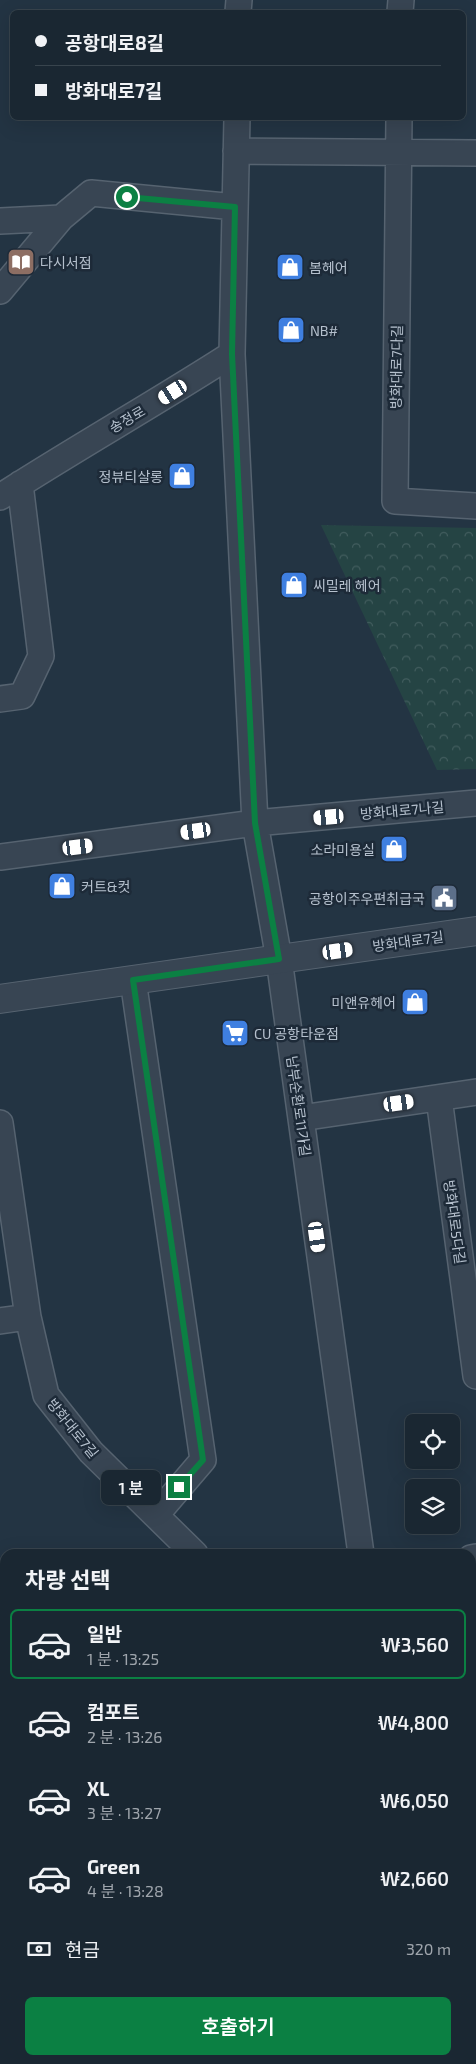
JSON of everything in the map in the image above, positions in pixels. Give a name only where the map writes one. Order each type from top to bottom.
[{"type":"street","name":"남부순환로11가길","points":[[236,120],[232,354],[255,823],[279,959],[359,1549]]},
{"type":"street","points":[[398,153],[399,120]]},
{"type":"street","points":[[236,151],[476,154]]},
{"type":"street","name":"방화대로7다길","points":[[398,153],[395,501],[476,506]]},
{"type":"street","points":[[0,291],[61,218],[91,193],[235,207]]},
{"type":"street","points":[[0,221],[61,218]]},
{"type":"street","name":"송정로","points":[[0,497],[63,456],[158,401],[232,354]]},
{"type":"street","points":[[0,699],[22,696],[41,656],[20,484]]},
{"type":"street","name":"방화대로7나길","points":[[0,857],[255,823],[476,803]]},
{"type":"street","name":"방화대로7길","points":[[0,999],[476,931]]},
{"type":"street","points":[[133,980],[203,1460],[156,1515],[190,1549]]},
{"type":"street","points":[[301,1118],[476,1092]]},
{"type":"street","name":"방화대로5다길","points":[[438,1098],[476,1376]]},
{"type":"street","name":"방화대로7길","points":[[0,1123],[28,1317],[46,1395],[91,1452],[156,1515]]},
{"type":"street","points":[[0,1321],[28,1317]]},
{"type":"green space","points":[[321,525],[476,528],[476,769],[437,770]]},
{"type":"place","name":"다시서점","points":[[21,262]]},
{"type":"place","name":"봄헤어","points":[[290,267]]},
{"type":"place","name":"NB#","points":[[291,330]]},
{"type":"place","name":"정뷰티살롱","points":[[182,476]]},
{"type":"place","name":"씨밀레 헤어","points":[[294,585]]},
{"type":"place","name":"소라미용실","points":[[394,849]]},
{"type":"place","name":"커트&컷","points":[[62,886]]},
{"type":"place","name":"공항이주우편취급국","points":[[444,898]]},
{"type":"place","name":"미앤유헤어","points":[[415,1002]]},
{"type":"place","name":"CU 공항타운점","points":[[235,1033]]},
{"type":"route","points":[[127,197],[235,207],[232,354],[255,823],[279,959],[133,980],[203,1460],[179,1487]]}]
